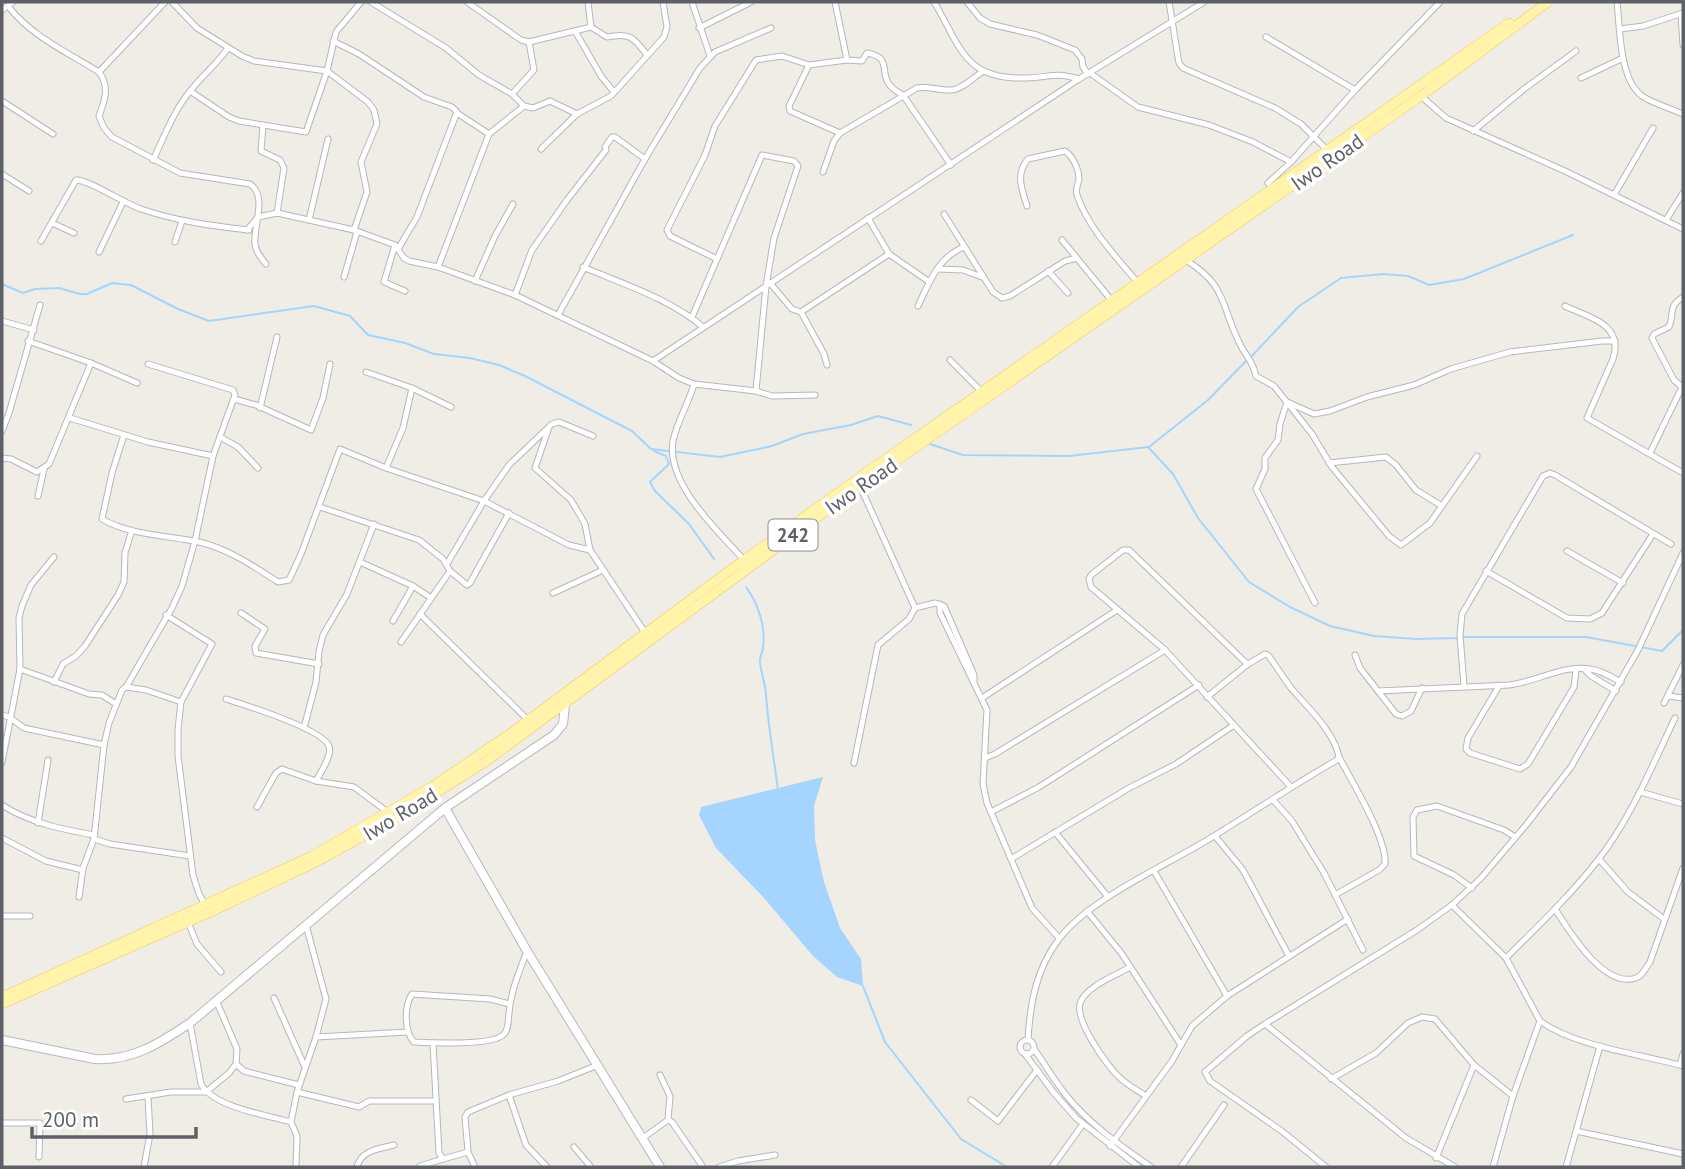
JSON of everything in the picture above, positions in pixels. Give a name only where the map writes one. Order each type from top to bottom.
[{"type":"main road","name":"Iwo Road","points":[[2,997],[188,922],[316,862],[405,813],[488,760],[565,704],[646,634],[744,560],[982,392],[1186,260],[1421,96],[1541,4]]},
{"type":"main road","name":"Iwo Road","points":[[2,1004],[312,856],[389,813],[611,665],[1080,329],[1112,301],[1541,4]]},
{"type":"street","points":[[99,72],[165,2]]},
{"type":"street","points":[[172,2],[197,28],[228,48],[254,61],[327,71],[358,93],[374,110],[376,131],[361,162],[367,192],[344,277]]},
{"type":"street","points":[[190,90],[229,117],[307,132],[327,71],[332,41],[361,2]]},
{"type":"street","points":[[371,2],[446,48],[479,75],[512,94],[524,106],[533,108],[550,102],[577,114]]},
{"type":"street","points":[[467,2],[521,40],[529,42],[591,27],[607,37],[621,34],[629,36],[648,55]]},
{"type":"street","points":[[588,2],[591,27]]},
{"type":"street","points":[[541,149],[577,114],[614,92],[667,33],[663,2]]},
{"type":"street","points":[[692,2],[710,56]]},
{"type":"street","points":[[699,28],[751,2]]},
{"type":"street","points":[[835,2],[847,60]]},
{"type":"street","points":[[934,2],[967,59],[982,72],[1028,79],[1061,74],[1079,79]]},
{"type":"street","points":[[967,2],[980,18],[989,24],[1037,35],[1075,50],[1089,74],[1138,107],[1209,125],[1253,142],[1291,162]]},
{"type":"street","points":[[1169,2],[1179,62],[1184,68],[1275,108],[1301,124],[1328,151]]},
{"type":"street","points":[[653,360],[1079,79],[1204,2]]},
{"type":"street","points":[[1268,183],[1291,162],[1355,90],[1440,2]]},
{"type":"street","points":[[1617,2],[1623,58],[1640,94],[1683,114]]},
{"type":"street","points":[[7,6],[34,32],[99,72],[106,83],[106,98],[99,116],[112,137],[180,173],[253,185],[258,197],[256,248],[266,264]]},
{"type":"street","points":[[1620,29],[1643,26],[1682,14],[1683,45]]},
{"type":"street","points":[[558,315],[645,159],[700,68],[710,56],[771,28]]},
{"type":"street","points":[[575,31],[601,76],[614,92]]},
{"type":"street","points":[[1266,37],[1355,90]]},
{"type":"street","points":[[332,41],[359,54],[424,97],[452,107],[489,135]]},
{"type":"street","points":[[512,94],[534,70],[529,42]]},
{"type":"street","points":[[153,160],[190,90],[213,69],[228,48]]},
{"type":"street","points":[[1473,131],[1576,51]]},
{"type":"street","points":[[717,260],[670,236],[667,230],[705,155],[715,126],[757,60],[782,56],[809,65],[847,60],[862,61],[867,53],[879,57],[883,61],[890,89],[903,95],[951,165]]},
{"type":"street","points":[[1581,78],[1623,58]]},
{"type":"street","points":[[809,65],[789,106],[790,111],[840,133]]},
{"type":"street","points":[[823,172],[831,148],[840,133],[903,95],[924,87],[951,90],[958,88],[982,72]]},
{"type":"street","points":[[1421,96],[1446,118],[1565,171],[1683,229]]},
{"type":"street","points":[[2,101],[53,134]]},
{"type":"street","points":[[438,267],[489,135],[524,106]]},
{"type":"street","points":[[405,291],[384,282],[396,247],[417,217],[457,113]]},
{"type":"street","points":[[264,125],[261,151],[280,160],[284,168],[277,213]]},
{"type":"street","points":[[1614,195],[1653,128]]},
{"type":"street","points":[[515,295],[532,250],[606,150],[612,137],[645,159]]},
{"type":"street","points":[[309,220],[328,139]]},
{"type":"street","points":[[1027,206],[1019,180],[1024,163],[1028,159],[1065,151],[1071,155],[1078,173],[1076,191],[1086,214],[1139,284]]},
{"type":"street","points":[[692,317],[762,155],[794,161],[798,166],[774,238],[756,391]]},
{"type":"street","points":[[2,185],[4,176],[29,191]]},
{"type":"street","points":[[41,240],[76,180],[86,182],[123,202],[182,221],[256,231]]},
{"type":"street","points":[[1666,220],[1683,193]]},
{"type":"street","points":[[99,252],[123,202]]},
{"type":"street","points":[[475,281],[513,204]]},
{"type":"street","points":[[247,230],[258,217],[277,213],[355,231],[396,247],[404,258],[410,261],[438,267],[515,295],[653,360],[678,378],[694,384],[756,391],[772,396],[815,395]]},
{"type":"street","points":[[944,214],[993,292],[1002,298],[1010,296],[1065,261],[1077,258]]},
{"type":"street","points":[[868,218],[890,254],[928,281]]},
{"type":"street","points":[[175,242],[182,221]]},
{"type":"street","points":[[52,223],[74,233]]},
{"type":"street","points":[[1062,240],[1112,301]]},
{"type":"street","points":[[918,306],[928,281],[947,256],[964,247]]},
{"type":"street","points":[[801,313],[803,309],[890,254]]},
{"type":"street","points":[[1186,260],[1204,271],[1218,288],[1240,344],[1254,364],[1256,376],[1274,386],[1312,434],[1329,463],[1389,536],[1401,545],[1430,523],[1477,456]]},
{"type":"street","points":[[583,267],[692,317],[704,327]]},
{"type":"street","points":[[938,269],[963,271],[984,278]]},
{"type":"street","points":[[1048,271],[1068,293]]},
{"type":"street","points":[[768,285],[792,309],[801,313],[824,354],[827,365]]},
{"type":"street","points":[[1650,453],[1683,386],[1674,380],[1653,338],[1654,334],[1669,327],[1674,303],[1683,297]]},
{"type":"street","points":[[2,431],[40,305]]},
{"type":"street","points":[[1565,306],[1608,327],[1615,341],[1613,359],[1587,418],[1683,473]]},
{"type":"street","points":[[2,321],[34,330]]},
{"type":"street","points":[[260,408],[277,337]]},
{"type":"street","points":[[28,341],[91,363],[136,383]]},
{"type":"street","points":[[1287,402],[1314,414],[1414,385],[1451,369],[1510,352],[1615,341]]},
{"type":"street","points":[[950,360],[982,392]]},
{"type":"street","points":[[38,496],[44,469],[52,459],[91,363]]},
{"type":"street","points":[[79,897],[83,870],[94,837],[104,745],[116,704],[182,586],[195,541],[213,456],[234,399],[234,392],[230,389],[148,364]]},
{"type":"street","points":[[234,399],[311,430],[324,398],[330,364]]},
{"type":"street","points":[[366,372],[412,388],[451,407]]},
{"type":"street","points":[[694,384],[673,441],[674,468],[680,482],[713,526],[744,560]]},
{"type":"street","points":[[386,468],[404,428],[412,388]]},
{"type":"street","points":[[1287,402],[1278,440],[1265,458],[1265,469],[1256,489],[1315,603]]},
{"type":"street","points":[[70,418],[124,435],[213,456]]},
{"type":"street","points":[[447,564],[509,465],[556,421],[593,436]]},
{"type":"street","points":[[548,430],[535,468],[571,500],[585,524],[590,550],[646,634]]},
{"type":"street","points":[[124,435],[111,473],[102,518],[108,523],[132,530],[195,541],[239,557],[278,582],[284,582],[290,577],[301,554],[340,449],[386,468],[484,501],[569,545],[590,550]]},
{"type":"street","points":[[220,438],[238,447],[258,468]]},
{"type":"street","points":[[531,444],[541,448]]},
{"type":"street","points":[[1329,463],[1386,457],[1416,490],[1442,506]]},
{"type":"street","points":[[2,458],[11,459],[34,471],[44,469]]},
{"type":"street","points":[[1464,686],[1460,635],[1462,614],[1546,474],[1555,475],[1671,544]]},
{"type":"street","points":[[860,486],[915,608]]},
{"type":"street","points":[[320,507],[419,540],[433,550],[465,584],[470,583],[509,513]]},
{"type":"street","points":[[304,728],[323,635],[347,594],[373,524]]},
{"type":"street","points":[[54,682],[63,664],[85,646],[118,595],[124,582],[125,553],[132,530]]},
{"type":"street","points":[[1486,571],[1567,618],[1590,619],[1602,613],[1653,534]]},
{"type":"street","points":[[1248,664],[1129,550],[1123,550],[1091,575],[1091,587],[1165,650],[1291,787]]},
{"type":"street","points":[[1567,551],[1623,583]]},
{"type":"street","points":[[1326,1167],[1283,1132],[1206,1077],[1205,1072],[1265,1024],[1417,930],[1472,888],[1571,768],[1642,643],[1683,553]]},
{"type":"street","points":[[2,762],[20,669],[19,618],[31,585],[54,558]]},
{"type":"street","points":[[360,562],[413,586],[431,598]]},
{"type":"street","points":[[553,593],[603,570]]},
{"type":"street","points":[[401,642],[450,571]]},
{"type":"street","points":[[393,621],[413,586]]},
{"type":"street","points":[[915,608],[940,604],[944,606],[950,619],[988,716],[984,792],[1032,908],[1059,938]]},
{"type":"street","points":[[854,764],[878,645],[909,619],[915,608]]},
{"type":"street","points":[[982,698],[1116,610]]},
{"type":"street","points":[[241,613],[265,629],[255,646],[256,653],[319,664]]},
{"type":"street","points":[[420,614],[528,720]]},
{"type":"street","points":[[166,615],[212,643],[181,702],[178,730],[178,755],[190,856],[199,894],[206,906]]},
{"type":"street","points":[[985,758],[1165,650]]},
{"type":"street","points":[[1207,697],[1261,655],[1268,655],[1289,685],[1317,717],[1337,750],[1379,836],[1386,858],[1385,864],[1379,870],[1335,895]]},
{"type":"street","points":[[1355,655],[1360,668],[1391,710],[1402,716],[1411,710],[1422,688]]},
{"type":"street","points":[[1664,703],[1683,665]]},
{"type":"street","points":[[20,669],[89,694],[102,695],[116,704]]},
{"type":"street","points":[[1378,691],[1499,686],[1525,683],[1562,671],[1594,669],[1621,682]]},
{"type":"street","points":[[1499,686],[1468,737],[1466,749],[1470,753],[1523,768],[1574,687],[1576,670]]},
{"type":"street","points":[[1585,670],[1616,691]]},
{"type":"street","points":[[1604,684],[1608,675]]},
{"type":"street","points":[[991,812],[1039,787],[1199,685]]},
{"type":"street","points":[[127,687],[146,690],[181,702]]},
{"type":"street","points":[[1668,696],[1683,698]]},
{"type":"street","points":[[226,699],[304,728],[322,738],[330,748],[316,781]]},
{"type":"street","points":[[2,1040],[109,1060],[135,1055],[190,1023],[445,808],[554,734],[563,724],[565,704]]},
{"type":"street","points":[[2,715],[23,728],[104,745]]},
{"type":"street","points":[[1506,958],[1555,909],[1599,859],[1640,792],[1675,718]]},
{"type":"street","points":[[1011,859],[1129,788],[1176,764],[1234,725]]},
{"type":"street","points":[[1028,1040],[1038,974],[1059,938],[1087,911],[1215,836],[1339,757]]},
{"type":"street","points":[[38,822],[48,760]]},
{"type":"street","points":[[257,807],[278,770],[285,770],[316,781],[354,787],[389,813]]},
{"type":"street","points":[[1640,792],[1683,804]]},
{"type":"street","points":[[1273,800],[1292,821],[1363,950]]},
{"type":"street","points":[[2,805],[26,819],[94,837],[110,844],[190,856]]},
{"type":"street","points":[[1472,888],[1454,875],[1414,856],[1413,817],[1417,810],[1437,806],[1504,830],[1515,837]]},
{"type":"street","points":[[445,808],[527,951],[660,1167]]},
{"type":"street","points":[[1055,832],[1108,897]]},
{"type":"street","points":[[1215,836],[1243,870],[1289,956]]},
{"type":"street","points":[[2,838],[46,861],[83,870]]},
{"type":"street","points":[[1599,859],[1628,892],[1664,919]]},
{"type":"street","points":[[1555,909],[1587,955],[1613,975],[1635,978],[1642,974],[1650,962],[1683,868]]},
{"type":"street","points":[[1154,871],[1227,996]]},
{"type":"street","points":[[1452,905],[1506,958],[1540,1021],[1548,1027],[1600,1046],[1681,1066],[1683,1054]]},
{"type":"street","points":[[1087,911],[1130,967],[1181,1045]]},
{"type":"street","points":[[2,916],[30,916]]},
{"type":"street","points":[[1112,1143],[1172,1061],[1192,1026],[1227,996],[1348,919]]},
{"type":"street","points":[[188,922],[197,944],[221,972]]},
{"type":"street","points":[[296,1167],[297,1136],[290,1122],[304,1066],[316,1037],[326,999],[306,925]]},
{"type":"street","points":[[510,1004],[489,999],[412,994],[407,1005],[408,1032],[414,1042],[491,1041],[501,1037],[507,1029],[514,983],[527,951]]},
{"type":"street","points":[[1130,967],[1092,990],[1081,1000],[1079,1007],[1084,1026],[1112,1070],[1146,1096]]},
{"type":"street","points":[[274,998],[304,1066]]},
{"type":"street","points":[[206,1092],[236,1064],[237,1049],[216,1000]]},
{"type":"street","points":[[1331,1079],[1376,1053],[1408,1023],[1422,1017],[1430,1017],[1440,1023],[1474,1065],[1513,1096]]},
{"type":"street","points":[[1493,1167],[1513,1096],[1540,1021]]},
{"type":"street","points":[[190,1023],[201,1084],[206,1092]]},
{"type":"street","points":[[1265,1024],[1406,1138],[1455,1167]]},
{"type":"street","points":[[316,1037],[408,1032]]},
{"type":"street","points":[[1028,1040],[1034,1044],[1034,1049],[1066,1096],[1139,1167]]},
{"type":"street","points":[[1028,1040],[1021,1044],[1020,1048],[1054,1093],[1083,1124],[1151,1167]]},
{"type":"street","points":[[433,1043],[438,1148],[443,1159]]},
{"type":"street","points":[[1566,1167],[1600,1046]]},
{"type":"street","points":[[1026,1054],[1030,1054],[1034,1049]]},
{"type":"street","points":[[236,1064],[244,1071],[359,1107],[369,1101],[435,1101]]},
{"type":"street","points":[[475,1167],[468,1152],[465,1117],[468,1112],[598,1065]]},
{"type":"street","points":[[1436,1158],[1474,1065]]},
{"type":"street","points":[[971,1100],[994,1119],[1000,1120],[1037,1070]]},
{"type":"street","points":[[643,1138],[668,1120],[670,1096],[660,1075]]},
{"type":"street","points":[[126,1099],[172,1092],[206,1092],[237,1106],[290,1122]]},
{"type":"street","points":[[509,1095],[526,1145],[547,1167]]},
{"type":"street","points":[[144,1167],[150,1134],[148,1096]]},
{"type":"street","points":[[1181,1167],[1223,1105]]},
{"type":"street","points":[[668,1120],[703,1167]]},
{"type":"street","points":[[2,1123],[40,1124],[39,1157]]},
{"type":"street","points":[[1052,1167],[1083,1124]]},
{"type":"street","points":[[1576,1131],[1683,1154]]},
{"type":"street","points":[[357,1167],[364,1154],[394,1145]]},
{"type":"street","points":[[575,1147],[591,1167]]},
{"type":"street","points":[[420,1166],[468,1152]]},
{"type":"street","points":[[719,1167],[775,1155]]},
{"type":"water","points":[[823,777],[814,806],[815,840],[824,882],[840,928],[861,959],[863,986],[837,977],[813,956],[764,898],[716,848],[699,815],[701,807]]},
{"type":"waterway","points":[[1251,357],[1298,307],[1341,278],[1383,274],[1408,276],[1429,285],[1464,279],[1573,235]]},
{"type":"waterway","points":[[2,284],[23,293],[35,289],[59,288],[80,294],[87,294],[112,283],[131,285],[209,321],[314,306],[350,316],[368,335],[405,343],[434,354],[499,365],[525,376],[632,431],[651,449],[720,457],[772,446],[803,434],[851,425],[878,416],[911,425]]},
{"type":"waterway","points":[[1149,447],[1208,400],[1247,360]]},
{"type":"waterway","points":[[930,444],[963,455],[1069,456],[1148,447],[1173,474],[1198,518],[1249,582],[1290,607],[1330,626],[1374,636],[1457,638]]},
{"type":"waterway","points":[[654,451],[666,456],[669,464],[650,482],[655,491],[689,524],[714,559]]},
{"type":"waterway","points":[[746,587],[762,623],[764,639],[760,662],[778,790]]},
{"type":"waterway","points":[[1463,637],[1586,637],[1662,651],[1683,630]]},
{"type":"waterway","points":[[863,986],[885,1042],[961,1139],[1007,1167]]}]
